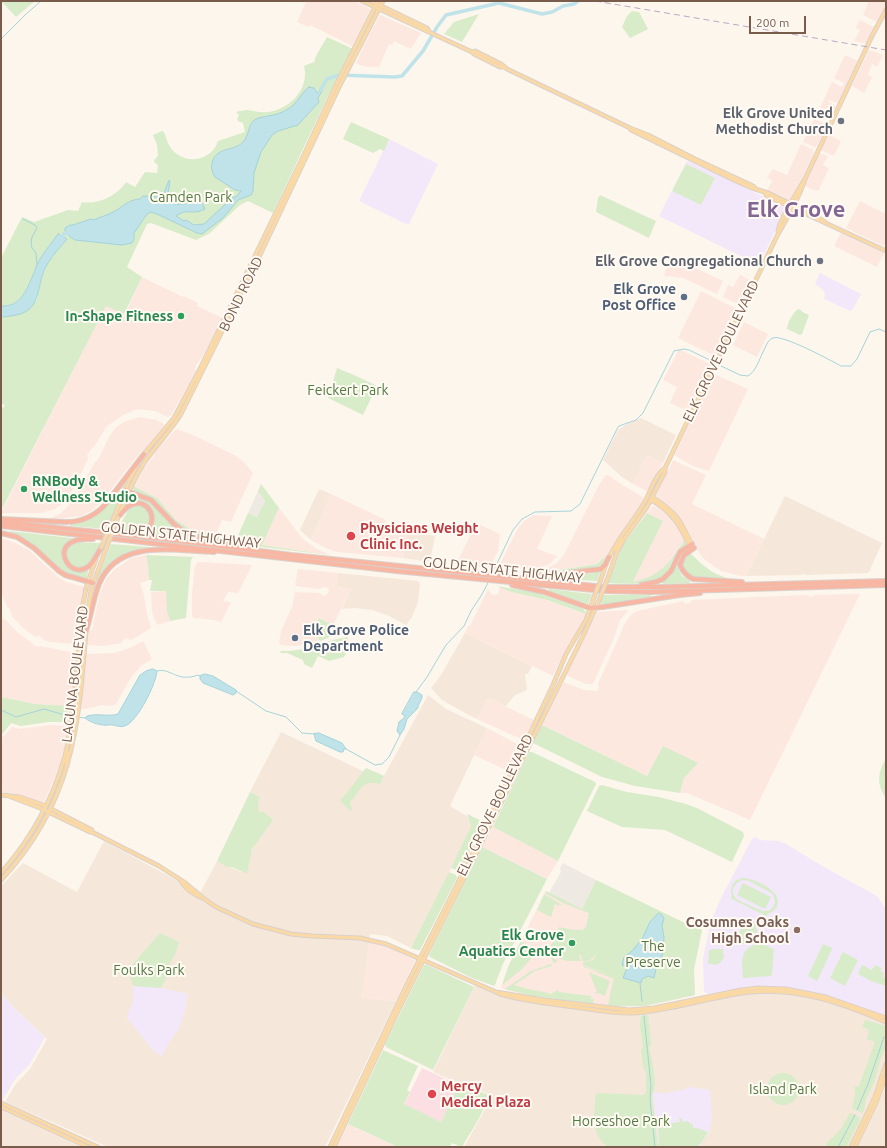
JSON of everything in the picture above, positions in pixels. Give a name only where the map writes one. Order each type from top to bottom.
[{"type":"highway","points":[[1,521],[74,522],[87,518],[98,512],[104,506],[144,454]]},
{"type":"highway","points":[[127,490],[154,502],[174,524],[187,534],[264,551]]},
{"type":"highway","points":[[115,534],[143,531],[152,520],[148,507],[139,503],[129,506],[120,515]]},
{"type":"highway","name":"GOLDEN STATE HIGHWAY","points":[[1,521],[264,551],[605,587],[886,581]]},
{"type":"highway","name":"GOLDEN STATE HIGHWAY","points":[[1,526],[495,581],[604,591],[730,590],[886,585]]},
{"type":"highway","points":[[1,533],[17,537],[29,544],[38,550],[58,571],[65,575],[93,583]]},
{"type":"highway","points":[[102,538],[73,541],[66,548],[64,558],[66,563],[74,569],[84,569],[103,549]]},
{"type":"highway","points":[[692,547],[684,555],[680,565],[684,574],[688,577],[693,579],[770,584]]},
{"type":"highway","points":[[622,587],[651,583],[663,579],[670,572],[680,552],[692,547]]},
{"type":"highway","points":[[86,631],[100,582],[111,565],[126,556],[138,551],[151,550],[251,554]]},
{"type":"highway","points":[[508,576],[559,574],[602,568],[609,557]]},
{"type":"highway","points":[[495,581],[544,592],[590,608],[680,595],[730,590]]},
{"type":"main road","points":[[362,1],[378,5],[421,26]]},
{"type":"main road","points":[[371,1],[411,24],[472,52],[475,51],[502,64],[504,67],[753,186],[765,193],[767,196],[816,216],[825,222],[886,251]]},
{"type":"main road","name":"BOND ROAD","points":[[347,68],[355,49],[378,5],[383,1]]},
{"type":"main road","name":"BOND ROAD","points":[[113,524],[120,515],[127,490],[136,467],[144,454],[175,416],[223,322],[378,5]]},
{"type":"main road","name":"ELK GROVE BOULEVARD","points":[[862,59],[886,10]]},
{"type":"main road","points":[[411,24],[427,28],[429,31]]},
{"type":"main road","name":"ELK GROVE BOULEVARD","points":[[334,1147],[422,959],[505,796],[596,608],[622,537],[647,507],[665,472],[665,468],[713,367],[876,30]]},
{"type":"main road","points":[[872,36],[872,41]]},
{"type":"main road","name":"BOND ROAD","points":[[127,490],[144,463],[154,449],[168,434],[181,414],[222,333],[306,158],[339,84]]},
{"type":"main road","points":[[222,333],[223,322]]},
{"type":"main road","name":"ELK GROVE BOULEVARD","points":[[330,1147],[377,1045],[457,893],[472,854],[553,686],[566,654],[583,625],[609,557],[629,527],[629,524],[644,505],[662,470],[665,468]]},
{"type":"main road","name":"LAGUNA BOULEVARD","points":[[1,873],[25,841],[45,808],[56,784],[66,749],[73,713],[83,604],[88,582],[127,490]]},
{"type":"main road","points":[[651,499],[665,509],[674,518],[681,527],[692,547]]},
{"type":"main road","points":[[651,499],[675,514],[682,523],[692,547]]},
{"type":"main road","points":[[647,507],[654,504],[665,509]]},
{"type":"main road","points":[[674,518],[682,523]]},
{"type":"main road","points":[[93,583],[103,549]]},
{"type":"main road","name":"LAGUNA BOULEVARD","points":[[1,880],[26,849],[50,811],[67,767],[78,715],[88,606],[93,583]]},
{"type":"main road","points":[[66,749],[68,754],[65,763],[67,767]]},
{"type":"main road","points":[[505,796],[512,777],[512,770]]},
{"type":"main road","points":[[1,795],[45,808],[73,824],[160,866],[184,882],[203,898],[229,914],[264,928],[302,935],[351,937],[393,946],[500,994],[529,1001],[626,1013],[654,1011],[752,992],[786,992],[824,1000],[886,1022]]},
{"type":"main road","points":[[50,811],[85,826],[92,830],[92,832]]},
{"type":"main road","points":[[73,824],[85,826]]},
{"type":"main road","points":[[182,881],[186,887],[198,897],[203,898]]},
{"type":"main road","points":[[186,887],[198,893]]},
{"type":"main road","points":[[496,992],[544,1000],[629,1010],[654,1008],[741,990],[758,988],[786,989],[826,997],[886,1018]]},
{"type":"main road","points":[[851,1147],[875,1097],[886,1064]]},
{"type":"main road","points":[[855,1147],[876,1103],[886,1075]]},
{"type":"main road","points":[[1,1103],[98,1147]]},
{"type":"main road","points":[[1,1107],[88,1147]]},
{"type":"shaded area","points":[[306,1],[354,1],[369,8],[370,10],[354,47],[310,25],[308,27],[297,22]]},
{"type":"shaded area","points":[[869,1],[886,1],[885,9],[879,23],[863,15]]},
{"type":"shaded area","points":[[380,15],[421,33],[411,49],[394,41],[392,45],[389,44],[379,67],[367,67],[357,64],[356,63],[368,37]]},
{"type":"shaded area","points":[[860,20],[876,28],[868,44],[854,41],[860,30],[856,28]]},
{"type":"shaded area","points":[[869,50],[883,55],[877,67],[872,64],[868,75],[872,77],[864,93],[852,86]]},
{"type":"shaded area","points":[[845,55],[858,61],[839,103],[829,100],[829,102],[836,106],[831,118],[818,112],[832,82],[842,87],[844,83],[834,78]]},
{"type":"shaded area","points":[[814,119],[828,125],[817,146],[815,147],[803,142]]},
{"type":"shaded area","points":[[829,135],[841,141],[834,156],[821,150]]},
{"type":"shaded area","points":[[389,139],[438,164],[409,224],[406,224],[359,201]]},
{"type":"shaded area","points":[[801,144],[813,150],[814,153],[798,188],[789,201],[767,191],[772,181],[767,177],[773,169],[787,175]]},
{"type":"shaded area","points":[[819,153],[828,156],[823,165],[829,168],[819,190],[816,191],[805,186],[805,184]]},
{"type":"shaded area","points":[[687,161],[724,177],[784,207],[785,210],[759,265],[659,216]]},
{"type":"shaded area","points":[[860,201],[886,214],[886,241],[883,246],[846,228]]},
{"type":"shaded area","points":[[842,233],[884,253],[877,267],[834,246]]},
{"type":"shaded area","points":[[672,257],[723,281],[717,294],[683,278],[664,276]]},
{"type":"shaded area","points":[[820,273],[861,294],[853,309],[850,311],[824,299],[825,294],[823,290],[815,284]]},
{"type":"shaded area","points":[[740,275],[750,280],[750,282],[740,303],[738,304],[723,297],[728,285],[733,287]]},
{"type":"shaded area","points":[[142,277],[198,303],[197,306],[223,318],[207,350],[197,364],[195,369],[196,372],[171,415],[168,417],[155,411],[137,409],[123,415],[107,426],[94,447],[91,449],[87,455],[88,459],[74,488],[62,504],[55,509],[41,513],[1,513],[106,305],[125,314]]},
{"type":"shaded area","points":[[701,291],[737,310],[715,356],[678,338]]},
{"type":"shaded area","points":[[744,322],[768,334],[757,357],[733,345]]},
{"type":"shaded area","points":[[679,349],[710,364],[688,411],[670,403],[677,387],[663,380]]},
{"type":"shaded area","points":[[716,375],[748,389],[709,471],[693,466],[675,454],[713,376]]},
{"type":"shaded area","points":[[140,417],[156,420],[163,423],[164,426],[144,451],[142,450],[101,502],[91,511],[81,516],[49,519],[61,513],[73,501],[116,427],[126,421]]},
{"type":"shaded area","points":[[641,418],[676,435],[663,463],[649,456],[646,457],[633,484],[622,477],[603,460],[618,430]]},
{"type":"shaded area","points":[[176,429],[193,435],[234,455],[243,461],[253,473],[231,522],[222,520],[215,536],[198,532],[184,526],[172,516],[157,498],[134,486],[143,469],[153,457],[155,452]]},
{"type":"shaded area","points":[[649,456],[663,463],[646,491],[633,484],[646,457]]},
{"type":"shaded area","points":[[673,460],[706,475],[692,504],[764,539],[746,576],[721,571],[705,560],[697,550],[687,528],[681,519],[674,511],[656,497]]},
{"type":"shaded area","points":[[606,475],[643,497],[644,501],[606,556],[597,564],[541,572],[557,563],[565,553],[600,483]]},
{"type":"shaded area","points":[[319,489],[331,494],[311,540],[300,530]]},
{"type":"shaded area","points":[[258,491],[265,501],[257,517],[248,513]]},
{"type":"shaded area","points":[[331,494],[386,520],[385,523],[408,531],[403,558],[337,552],[311,540]]},
{"type":"shaded area","points":[[785,496],[882,543],[869,572],[746,576]]},
{"type":"shaded area","points":[[653,506],[661,509],[670,517],[685,540],[658,573],[633,582],[663,521],[647,513]]},
{"type":"shaded area","points":[[279,508],[302,538],[315,548],[330,555],[262,545]]},
{"type":"shaded area","points":[[533,515],[552,516],[537,549],[557,556],[550,564],[536,569],[498,568],[518,528],[523,522]]},
{"type":"shaded area","points":[[476,523],[500,534],[498,551],[489,568],[458,565],[457,563]]},
{"type":"shaded area","points":[[408,531],[435,536],[430,562],[403,558]]},
{"type":"shaded area","points":[[1,538],[29,550],[59,578],[66,582],[84,587],[75,644],[50,642],[39,636],[35,637],[21,626],[12,616],[1,592]]},
{"type":"shaded area","points":[[146,555],[149,580],[140,583],[151,627],[150,629],[131,640],[127,638],[123,640],[122,643],[102,646],[88,645],[88,631],[92,630],[100,593],[106,579],[115,569],[131,558]]},
{"type":"shaded area","points":[[198,562],[252,565],[238,593],[228,592],[223,601],[231,602],[221,622],[194,618],[192,616],[192,594],[195,566]]},
{"type":"shaded area","points":[[298,569],[338,573],[336,587],[351,589],[333,625],[319,618],[317,637],[319,640],[308,644],[295,646],[281,645],[279,643],[281,631],[292,607],[295,592],[319,593],[325,596],[329,592],[328,588],[325,587],[319,589],[296,586]]},
{"type":"shaded area","points":[[338,573],[418,581],[420,584],[418,602],[412,617],[406,625],[387,615],[372,610],[355,608],[342,609],[351,589],[336,587]]},
{"type":"shaded area","points":[[500,587],[511,592],[546,600],[586,614],[579,629],[565,650],[553,676],[465,633],[488,589],[491,594],[494,595],[498,594]]},
{"type":"shaded area","points":[[166,591],[170,621],[157,625],[152,612],[151,592]]},
{"type":"shaded area","points":[[860,594],[750,820],[687,793],[680,793],[684,778],[663,747],[647,776],[542,725],[563,682],[584,690],[597,691],[599,688],[598,684],[626,621],[637,611],[683,601],[686,604],[690,603],[692,600],[807,595],[812,597],[814,595]]},
{"type":"shaded area","points":[[629,610],[620,620],[614,638],[593,684],[586,684],[568,676],[567,673],[597,612]]},
{"type":"shaded area","points":[[1,615],[3,619],[6,620],[17,632],[34,645],[75,653],[71,700],[68,702],[68,706],[35,704],[1,697]]},
{"type":"shaded area","points":[[465,633],[532,666],[528,674],[525,674],[527,690],[515,695],[506,706],[488,698],[477,719],[442,700],[431,688],[441,675]]},
{"type":"shaded area","points":[[143,641],[152,659],[141,666],[132,676],[116,704],[111,706],[103,705],[81,709],[87,654],[114,653],[130,648]]},
{"type":"shaded area","points":[[428,695],[446,709],[487,728],[450,806],[467,816],[471,826],[411,948],[387,936],[370,934],[362,998],[396,1001],[325,1147],[108,1147],[5,1102],[15,1085],[30,1069],[47,1039],[13,1007],[1,993],[1,886],[23,863],[77,892],[104,841],[200,893],[217,861],[241,872],[256,842],[260,812],[257,807],[260,797],[250,792],[281,732],[363,771],[366,768],[384,776]]},
{"type":"shaded area","points":[[488,698],[534,720],[524,739],[477,719]]},
{"type":"shaded area","points":[[50,725],[68,726],[60,765],[44,802],[40,803],[1,791],[1,739],[12,727],[20,729]]},
{"type":"shaded area","points":[[487,728],[521,746],[510,772],[474,755]]},
{"type":"shaded area","points":[[493,827],[558,861],[547,879],[482,847]]},
{"type":"shaded area","name":"Cosumnes Oaks High School","points":[[755,837],[760,840],[778,841],[786,844],[877,896],[886,909],[886,1016],[825,995],[787,987],[751,986],[708,994],[704,992],[703,958],[711,922],[720,900],[752,839]]},
{"type":"shaded area","points":[[563,863],[596,880],[582,909],[549,893],[561,872],[560,868]]},
{"type":"shaded area","points":[[596,880],[688,925],[702,930],[694,969],[695,995],[648,1006],[618,1007],[533,996],[501,988],[509,965],[546,891],[582,909]]},
{"type":"shaded area","points":[[369,942],[391,948],[415,960],[396,1001],[362,998]]},
{"type":"shaded area","points":[[476,983],[514,998],[606,1011],[646,1012],[742,993],[786,992],[791,990],[869,1013],[886,1020],[886,1064],[875,1097],[851,1147],[464,1147],[484,1111],[490,1094],[433,1072]]},
{"type":"shaded area","points":[[133,986],[161,988],[188,994],[185,1012],[178,1030],[162,1056],[150,1047],[127,1018],[133,1002]]},
{"type":"shaded area","points":[[1,993],[13,1007],[45,1037],[30,1064],[16,1078],[2,1101],[1,1100]]},
{"type":"shaded area","name":"Mercy Medical Plaza","points":[[422,1068],[459,1085],[441,1122],[404,1105]]},
{"type":"shaded area","points":[[886,1085],[886,1147],[858,1147],[878,1105]]},
{"type":"shaded area","points":[[689,1087],[710,1090],[712,1119],[709,1132],[698,1147],[659,1147],[653,1095],[656,1092],[666,1093],[683,1090]]},
{"type":"shaded area","points":[[1,1110],[81,1147],[1,1147]]},
{"type":"shaded area","points":[[348,1124],[371,1135],[398,1147],[337,1147]]},
{"type":"green space","points":[[1,1],[35,1],[16,17]]},
{"type":"green space","points":[[632,11],[639,12],[648,29],[630,38],[622,27],[627,16]]},
{"type":"green space","points":[[479,14],[462,42],[444,34],[454,22]]},
{"type":"green space","name":"Camden Park","points":[[327,37],[353,49],[327,98],[273,213],[248,201],[240,205],[210,233],[196,240],[151,223],[147,224],[127,267],[142,277],[124,314],[106,306],[1,511],[1,409],[5,406],[1,402],[1,317],[4,317],[37,300],[39,283],[48,262],[67,239],[58,234],[44,253],[21,298],[10,305],[1,306],[1,258],[22,217],[34,222],[68,210],[78,211],[82,202],[88,203],[101,201],[118,191],[126,182],[135,187],[145,172],[157,173],[158,165],[154,162],[158,156],[157,145],[153,135],[162,131],[164,132],[172,150],[177,154],[189,159],[201,158],[207,155],[215,147],[218,141],[245,132],[243,123],[237,119],[239,115],[236,112],[246,110],[267,112],[290,103],[301,90],[304,83],[304,66],[314,62]]},
{"type":"green space","points":[[351,122],[389,139],[384,151],[380,149],[373,153],[343,139]]},
{"type":"green space","points":[[686,164],[715,178],[701,205],[672,191]]},
{"type":"green space","points":[[600,195],[656,221],[649,238],[596,212],[598,198]]},
{"type":"green space","points":[[799,309],[809,315],[802,334],[800,335],[787,329],[791,318]]},
{"type":"green space","name":"Feickert Park","points":[[337,368],[377,386],[363,415],[328,398]]},
{"type":"green space","points":[[128,477],[107,529],[70,526],[70,523],[93,517]]},
{"type":"green space","points":[[261,484],[279,508],[262,545],[330,555],[253,546],[194,534],[185,530],[169,518],[154,500],[134,491],[133,488],[134,486],[157,498],[176,520],[190,529],[236,540],[248,513],[257,517],[265,501],[258,491]]},
{"type":"green space","points":[[132,494],[148,501],[169,521],[198,538],[198,541],[144,535],[153,520],[152,511],[147,504],[142,503],[126,506]]},
{"type":"green space","points":[[137,505],[143,506],[148,512],[150,520],[147,525],[136,531],[117,530],[129,509]]},
{"type":"green space","points":[[647,513],[663,521],[633,582],[658,572],[669,562],[685,540],[686,545],[677,554],[665,575],[660,579],[638,584],[608,583],[622,546]]},
{"type":"green space","points":[[9,531],[72,538],[63,551],[62,557],[64,563],[68,568],[74,570],[81,570],[89,567],[87,578],[85,579],[64,572],[35,546],[9,533]]},
{"type":"green space","points":[[75,542],[101,543],[96,554],[88,564],[81,568],[71,566],[65,556],[68,547]]},
{"type":"green space","points":[[111,544],[149,547],[149,549],[127,554],[119,558],[108,571],[93,598],[98,577]]},
{"type":"green space","points":[[689,553],[716,574],[736,580],[697,578],[688,575],[683,568],[683,564]]},
{"type":"green space","points":[[146,555],[193,557],[191,560],[186,618],[170,621],[167,613],[166,591],[150,591],[152,580],[149,580]]},
{"type":"green space","points":[[606,556],[601,567],[553,573],[539,573],[597,564]]},
{"type":"green space","points":[[675,565],[682,576],[690,581],[690,583],[663,584],[662,582],[670,576]]},
{"type":"green space","points":[[600,570],[597,581],[563,579],[563,577],[595,573]]},
{"type":"green space","points":[[497,586],[537,593],[582,608],[586,614],[547,600],[511,592]]},
{"type":"green space","points":[[549,589],[592,594],[588,604],[548,592]]},
{"type":"green space","points":[[604,595],[651,595],[651,597],[602,606],[600,603]]},
{"type":"green space","points":[[319,618],[333,625],[329,634],[330,637],[320,641],[311,633]]},
{"type":"green space","points":[[348,637],[347,651],[344,657],[329,661],[318,656],[312,668],[304,664],[303,660],[287,653],[280,653],[281,651],[299,650]]},
{"type":"green space","points":[[1,697],[35,704],[69,706],[69,722],[49,722],[21,726],[11,723],[1,736]]},
{"type":"green space","points":[[542,725],[647,776],[663,746],[698,763],[684,778],[680,793],[635,786],[602,777],[533,743]]},
{"type":"green space","points":[[529,752],[532,752],[595,782],[596,784],[558,861],[493,827]]},
{"type":"green space","points":[[886,758],[886,798],[879,783],[879,778],[881,768]]},
{"type":"green space","points":[[366,768],[384,776],[380,784],[368,783],[361,788],[350,802],[352,807],[351,811],[340,801]]},
{"type":"green space","points":[[602,785],[627,792],[659,797],[686,804],[697,808],[743,832],[744,836],[732,862],[665,830],[622,827],[587,811],[599,786]]},
{"type":"green space","points":[[250,792],[260,797],[258,807],[260,812],[264,812],[273,820],[252,849],[247,873],[245,873],[232,867],[227,867],[217,861]]},
{"type":"green space","points":[[467,814],[484,822],[462,869],[459,871],[451,868],[471,826]]},
{"type":"green space","points":[[482,847],[547,879],[502,966],[494,986],[472,978],[430,957],[429,955]]},
{"type":"green space","points":[[449,872],[456,875],[457,878],[420,950],[411,948]]},
{"type":"green space","points":[[741,878],[755,881],[772,891],[778,901],[775,910],[766,916],[730,898],[732,896],[731,889],[733,883]],"holes":[[[743,880],[749,881],[773,894],[775,902],[771,910],[761,910],[740,901],[735,897],[733,889],[736,884]]]},
{"type":"green space","name":"The Preserve","points":[[596,880],[702,930],[694,969],[695,995],[644,1006],[608,1006],[614,979],[583,966],[617,978],[583,965],[583,962],[593,960],[596,953],[592,959],[584,961],[582,961],[581,955],[579,956],[581,961],[567,961],[558,958],[558,956],[552,958],[557,960],[557,962],[553,963],[551,956],[545,954],[553,942],[559,927],[574,930],[589,929],[584,928],[586,927],[589,913],[563,903],[545,893],[546,891],[582,909]]},
{"type":"green space","points":[[743,883],[771,897],[765,909],[737,895]]},
{"type":"green space","points":[[544,894],[562,905],[560,906],[559,904],[559,906],[555,904],[551,917],[537,910]]},
{"type":"green space","points":[[753,921],[755,923],[759,939],[758,941],[742,944],[740,943],[739,932],[746,924]]},
{"type":"green space","name":"Foulks Park","points":[[160,933],[179,942],[176,952],[165,974],[166,978],[161,988],[133,986],[128,970]]},
{"type":"green space","points":[[521,941],[537,952],[521,970],[502,985],[508,967]]},
{"type":"green space","points":[[763,944],[774,949],[772,974],[771,976],[743,978],[742,962],[744,953],[751,946]]},
{"type":"green space","points":[[823,944],[832,949],[817,981],[808,976]]},
{"type":"green space","points":[[711,949],[723,949],[724,957],[720,963],[715,965],[708,963],[709,951]]},
{"type":"green space","points":[[843,952],[858,960],[845,986],[830,978]]},
{"type":"green space","points":[[551,964],[552,966],[535,971],[514,985],[549,993],[549,995],[558,990],[559,992],[591,996],[591,999],[594,999],[593,1004],[533,996],[505,989],[531,971]]},
{"type":"green space","points":[[424,965],[427,965],[474,987],[433,1070],[386,1047],[385,1044]]},
{"type":"green space","points":[[862,965],[872,970],[875,965],[882,968],[880,971],[884,973],[883,977],[886,978],[886,986],[871,981],[858,974]]},
{"type":"green space","points":[[589,972],[610,981],[605,996],[598,993],[596,994],[595,992],[597,992]]},
{"type":"green space","name":"Horseshoe Park","points":[[648,1015],[651,1042],[651,1046],[649,1046],[655,1078],[655,1085],[652,1095],[658,1147],[608,1147],[598,1136],[594,1123],[596,1094],[643,1095],[646,1093],[646,1072],[643,1068],[641,1050],[643,1047],[640,1026],[641,1016]]},
{"type":"green space","points":[[865,1020],[886,1026],[886,1047],[862,1113],[852,1108],[855,1094],[857,1093],[855,1093],[854,1087],[859,1086],[875,1042],[866,1039],[869,1033],[868,1029],[862,1027]]},
{"type":"green space","points":[[383,1050],[418,1066],[407,1090],[410,1092],[404,1104],[441,1122],[459,1085],[487,1094],[487,1099],[482,1113],[462,1147],[452,1143],[450,1147],[398,1147],[348,1124]]},
{"type":"green space","name":"Island Park","points":[[783,1073],[794,1078],[799,1089],[794,1100],[783,1105],[772,1100],[767,1089],[772,1078]]},
{"type":"green space","points":[[850,1113],[860,1117],[860,1120],[848,1144],[846,1147],[828,1147],[826,1144],[840,1130]]},
{"type":"green space","points":[[679,1118],[681,1118],[683,1122],[687,1121],[693,1125],[693,1128],[708,1132],[702,1142],[696,1147],[659,1147],[658,1125],[680,1122]]},
{"type":"water","points":[[309,87],[314,88],[317,93],[322,88],[318,98],[319,102],[298,125],[278,131],[272,135],[261,152],[254,173],[253,191],[251,195],[238,200],[223,218],[202,234],[151,212],[147,214],[134,233],[132,243],[122,245],[75,240],[65,231],[65,228],[70,225],[91,219],[94,220],[115,211],[128,202],[140,199],[143,196],[160,197],[164,193],[169,180],[167,199],[170,203],[183,204],[193,201],[201,201],[205,209],[197,212],[184,212],[176,216],[194,225],[204,224],[241,191],[235,190],[215,177],[212,172],[212,163],[217,154],[239,145],[247,136],[253,121],[260,117],[281,113],[291,107]]},
{"type":"water","points":[[58,234],[67,239],[52,257],[44,270],[38,294],[31,307],[25,312],[16,315],[1,317],[1,306],[10,305],[21,298],[40,259]]},
{"type":"water","points":[[153,669],[157,671],[154,684],[142,708],[127,725],[122,727],[100,725],[85,718],[91,715],[118,714],[140,675]]},
{"type":"water","points":[[205,674],[213,676],[236,690],[236,693],[233,695],[203,683],[200,676]]},
{"type":"water","points":[[414,692],[422,695],[422,698],[418,708],[407,719],[404,729],[400,735],[397,731],[399,722],[405,716],[402,714]]},
{"type":"water","points":[[319,733],[342,743],[346,749],[344,749],[343,752],[340,752],[316,741],[314,734]]},
{"type":"water","points":[[659,913],[664,918],[662,926],[664,937],[663,951],[661,961],[656,969],[654,978],[648,976],[642,979],[641,983],[623,978],[627,968],[622,965],[624,957],[632,951],[642,939],[650,922]]},
{"type":"waterway","points":[[1,39],[41,1]]},
{"type":"waterway","points":[[320,91],[327,79],[339,75],[402,76],[423,51],[446,15],[499,3],[542,14],[552,12],[563,6],[574,4],[578,1]]},
{"type":"waterway","points":[[23,219],[35,225],[37,228],[32,237],[31,243],[32,248],[36,253],[37,265]]},
{"type":"waterway","points":[[60,240],[64,234],[70,232]]},
{"type":"waterway","points":[[717,364],[740,375],[748,376],[755,368],[768,342],[773,338],[778,338],[806,348],[841,366],[851,366],[857,359],[870,332],[879,329],[886,332]]},
{"type":"waterway","points":[[492,574],[513,530],[522,519],[535,512],[571,511],[580,504],[617,429],[619,426],[636,420],[643,413],[674,351],[684,349],[689,350],[714,362]]},
{"type":"waterway","points":[[416,692],[427,677],[446,645],[464,626],[489,581]]},
{"type":"waterway","points":[[157,671],[162,670],[185,677],[200,676]]},
{"type":"waterway","points":[[236,691],[266,711],[286,717],[302,733],[314,734]]},
{"type":"waterway","points":[[1,710],[16,717],[44,709],[68,716],[85,718]]},
{"type":"waterway","points":[[346,749],[375,765],[382,764],[389,757],[400,735]]},
{"type":"waterway","points":[[640,983],[642,1001]]},
{"type":"waterway","points":[[644,1016],[655,1147]]},
{"type":"waterway","points":[[857,1110],[868,1084],[884,1037]]},
{"type":"waterway","points":[[838,1147],[855,1115]]},
{"type":"railway","points":[[595,1],[886,50]]},
{"type":"place","name":"Elk Grove United Methodist Church","points":[[841,121]]},
{"type":"place","name":"Elk Grove Congregational Church","points":[[820,261]]},
{"type":"place","name":"Elk Grove Post Office","points":[[684,297]]},
{"type":"place","name":"In-Shape Fitness","points":[[181,316]]},
{"type":"place","name":"RNBody & Wellness Studio","points":[[24,489]]},
{"type":"place","name":"Physicians Weight Clinic Inc.","points":[[351,536]]},
{"type":"place","name":"Elk Grove Police Department","points":[[295,638]]},
{"type":"place","name":"Cosumnes Oaks High School","points":[[797,930]]},
{"type":"place","name":"Elk Grove Aquatics Center","points":[[572,943]]},
{"type":"place","name":"Mercy Medical Plaza","points":[[432,1094]]},
{"type":"district","name":"Elk Grove","points":[[796,210]]}]
